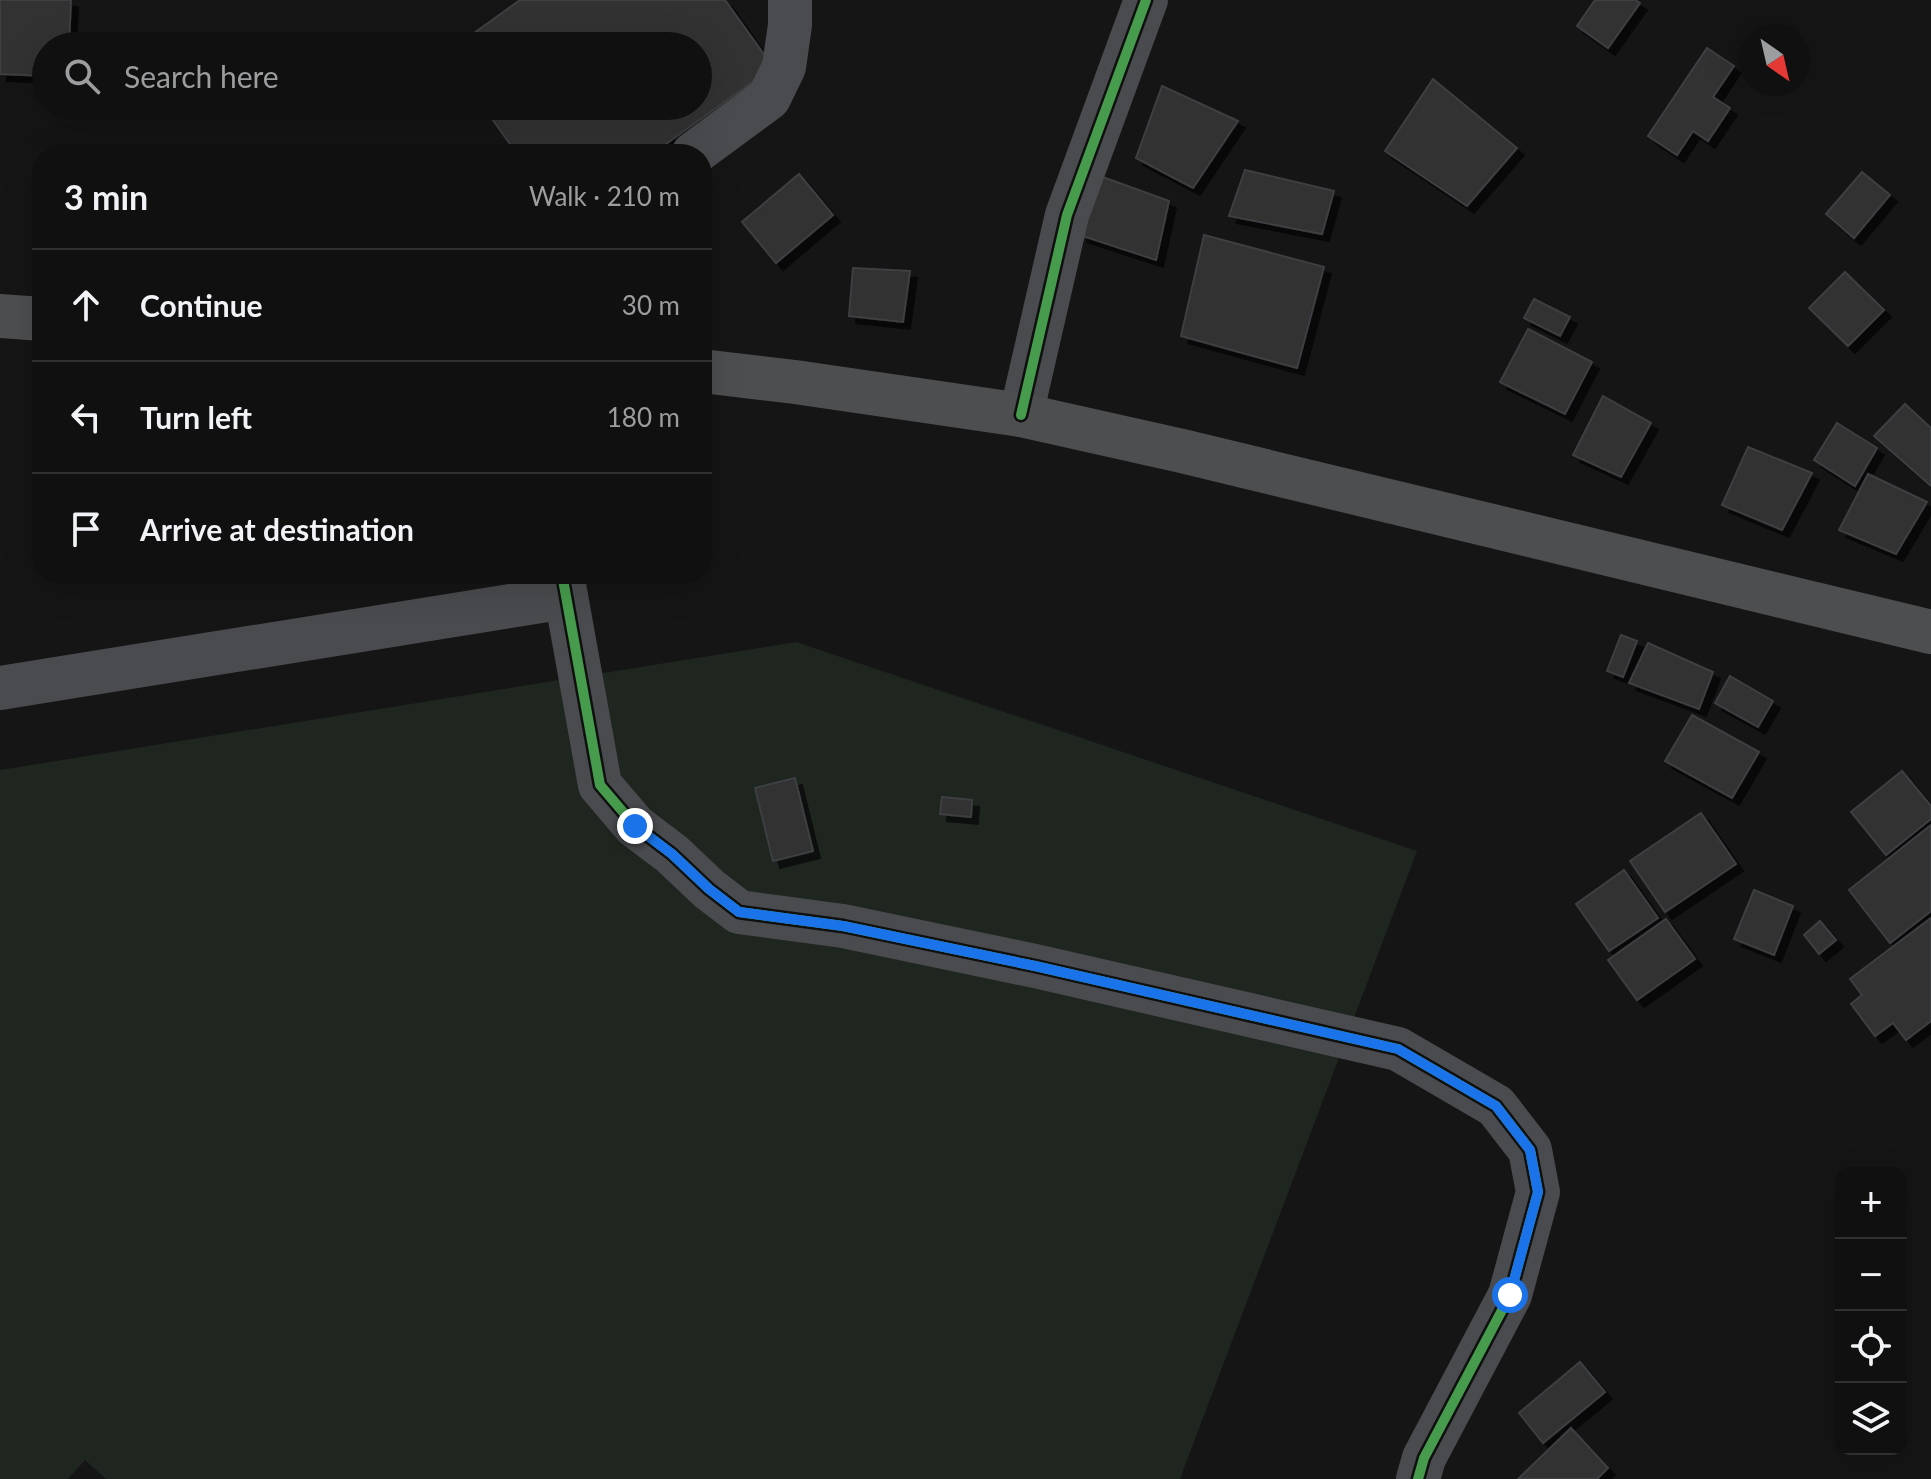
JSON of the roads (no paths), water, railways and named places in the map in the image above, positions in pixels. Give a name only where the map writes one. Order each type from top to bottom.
[{"type":"highway","points":[[0,316],[32,318]]},
{"type":"highway","points":[[712,372],[1021,415],[1931,632]]},
{"type":"street","points":[[707,144],[769,98],[784,67],[790,0]]},
{"type":"street","points":[[1021,415],[1067,215],[1146,0]]},
{"type":"street","points":[[0,688],[564,585],[600,785],[635,826],[739,912],[843,926],[1035,966],[1398,1049],[1496,1106],[1530,1150],[1538,1192],[1510,1295],[1424,1458],[1418,1479]]}]
